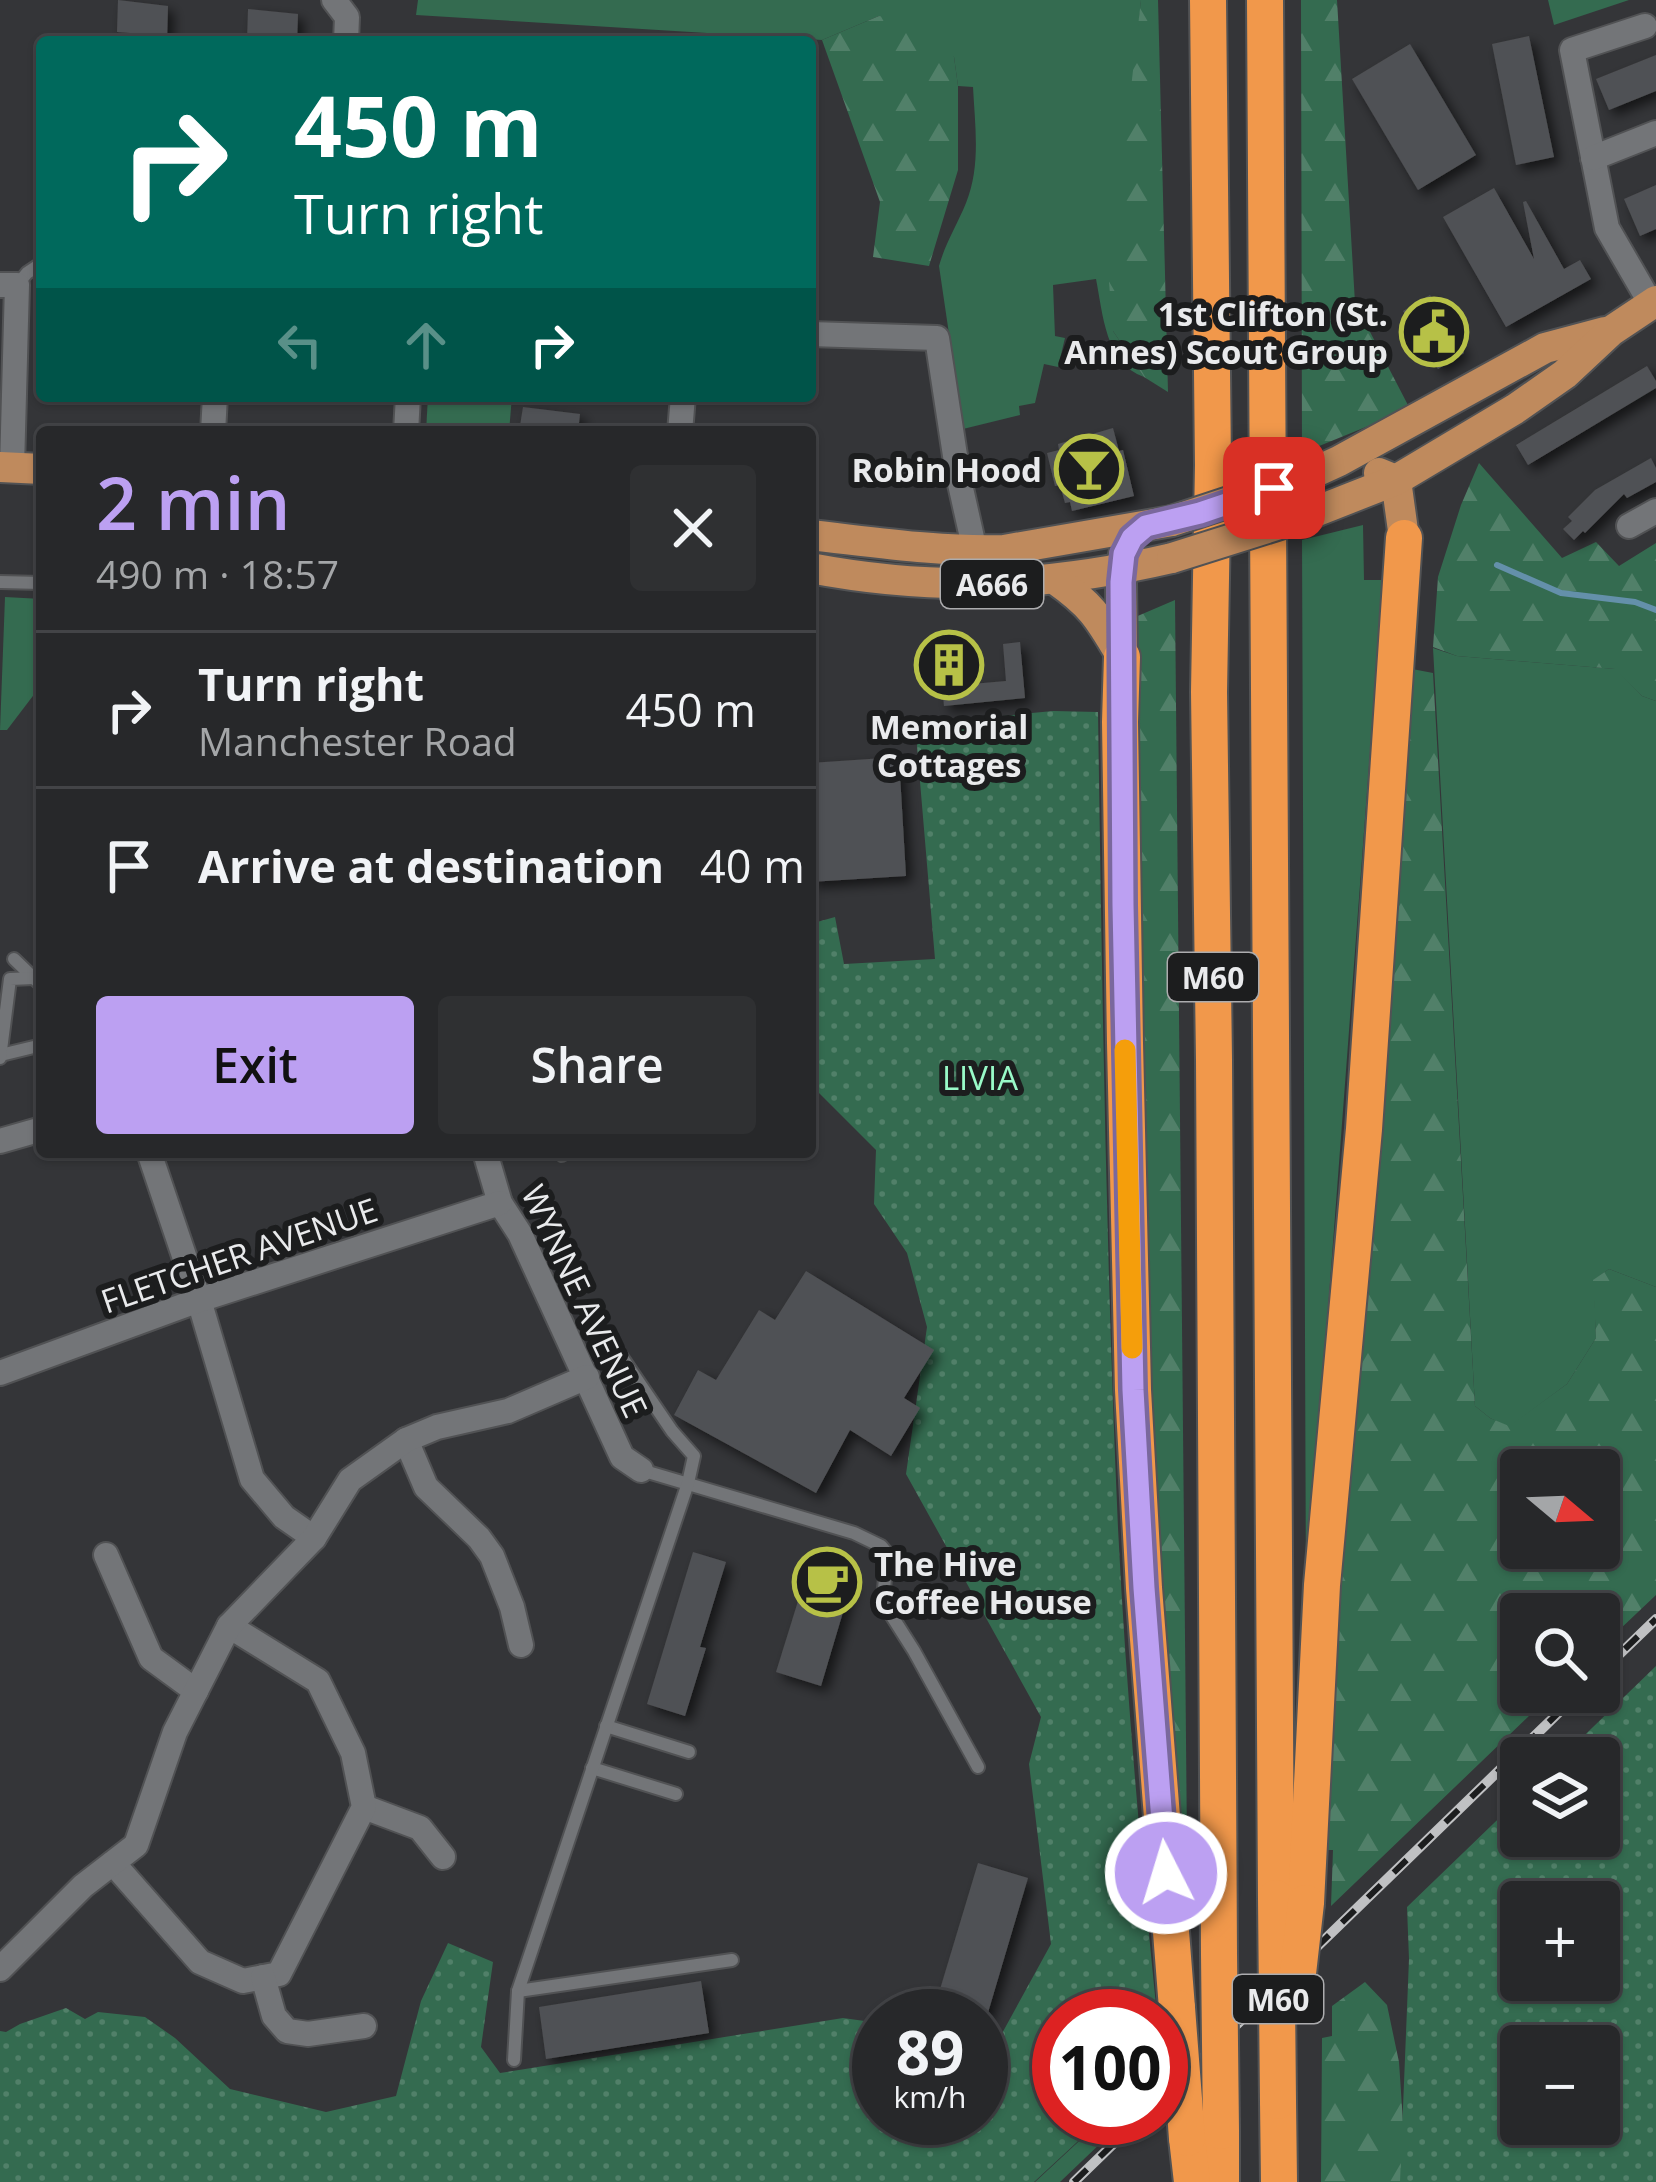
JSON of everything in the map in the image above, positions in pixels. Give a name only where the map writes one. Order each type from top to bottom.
[{"type":"highway","name":"M60","points":[[1192,2182],[1204,2134],[1220,1954],[1208,0]]},
{"type":"highway","name":"M60","points":[[1265,0],[1291,1900]]},
{"type":"highway","name":"M60","points":[[1280,2182],[1278,2101],[1291,1900],[1364,1129],[1404,538]]},
{"type":"highway","name":"M60","points":[[1122,657],[1133,1390],[1144,1588],[1177,2008],[1204,2134],[1221,2182]]},
{"type":"main road","name":"A666","points":[[816,569],[952,584],[1056,580],[1172,558],[1302,517],[1396,480],[1515,409],[1653,302]]},
{"type":"main road","name":"A666","points":[[816,536],[1004,550],[1159,524],[1302,478],[1545,348],[1611,331]]},
{"type":"main road","points":[[1339,461],[1396,480],[1404,538]]},
{"type":"main road","points":[[1122,657],[1124,554],[1132,538],[1159,524]]},
{"type":"main road","points":[[1056,580],[1096,612],[1122,657]]},
{"type":"street","points":[[334,0],[347,17],[346,36]]},
{"type":"street","points":[[1646,26],[1572,50],[1607,228],[1653,302]]},
{"type":"street","points":[[1593,158],[1656,133]]},
{"type":"street","points":[[9,285],[18,468]]},
{"type":"street","points":[[816,334],[937,338],[958,476],[975,550]]},
{"type":"street","points":[[1629,526],[1656,511]]},
{"type":"street","points":[[0,1142],[36,1131]]},
{"type":"street","points":[[151,1158],[252,1479],[284,1517],[314,1538]]},
{"type":"street","name":"WYNNE AVENUE","points":[[487,1158],[500,1203],[520,1234],[622,1457],[641,1470]]},
{"type":"street","name":"FLETCHER AVENUE","points":[[0,1373],[199,1300],[500,1203]]},
{"type":"street","points":[[0,1969],[83,1886],[136,1845],[175,1732],[229,1626],[314,1538],[350,1480],[406,1441],[437,1427],[508,1411],[587,1377]]},
{"type":"street","points":[[406,1441],[426,1487],[492,1556],[512,1607],[520,1645]]},
{"type":"street","points":[[106,1555],[151,1658],[196,1691]]},
{"type":"street","points":[[112,1863],[200,1962],[243,1982],[279,1974],[364,1807],[353,1753],[318,1681],[229,1626]]},
{"type":"street","points":[[364,1807],[420,1828],[443,1856]]},
{"type":"street","points":[[263,1977],[274,2016],[286,2032],[308,2034],[364,2026]]},
{"type":"lane","points":[[9,285],[36,267]]},
{"type":"lane","points":[[0,582],[36,583]]},
{"type":"lane","points":[[36,982],[10,979],[0,1056],[36,1047]]},
{"type":"lane","points":[[514,2060],[518,1991],[694,1456],[671,1431],[621,1356]]},
{"type":"lane","name":"WYNNE AVENUE","points":[[641,1470],[854,1533],[881,1546],[888,1557],[883,1602],[977,1767]]},
{"type":"lane","points":[[606,1726],[689,1752]]},
{"type":"lane","points":[[592,1768],[676,1793]]},
{"type":"lane","points":[[518,1991],[732,1960]]},
{"type":"green space","points":[[418,0],[1141,0],[1113,331],[1144,377],[1121,361],[1114,349],[1096,279],[1053,285],[1055,336],[1065,338],[1058,367],[1044,364],[1035,403],[1019,406],[1020,415],[963,429],[939,266],[974,175],[973,87],[958,86],[954,57],[879,16],[822,40],[816,36],[416,15]]},
{"type":"green space","points":[[1141,0],[1158,0],[1168,392],[1144,377],[1113,331],[1109,282]]},
{"type":"green space","points":[[1301,0],[1337,0],[1355,303],[1410,409],[1302,453]]},
{"type":"green space","points":[[1548,0],[1629,0],[1554,25]]},
{"type":"green space","points":[[879,16],[921,22],[942,39],[954,57],[958,170],[929,266],[873,257],[880,202],[822,40]]},
{"type":"green space","points":[[428,402],[512,402],[510,426],[426,426]]},
{"type":"green space","points":[[1479,463],[1562,558],[1596,542],[1619,566],[1656,543],[1656,701],[1642,696],[1615,669],[1457,656],[1433,647],[1438,577]]},
{"type":"green space","points":[[1363,525],[1364,580],[1383,580],[1306,1601],[1302,540]]},
{"type":"green space","points":[[5,597],[36,599],[36,692],[7,730],[0,730]]},
{"type":"green space","points":[[1175,600],[1188,1949],[1181,1950],[1143,1282],[1133,618]]},
{"type":"green space","points":[[1433,648],[1457,656],[1616,669],[1642,696],[1656,701],[1656,1287],[1609,1269],[1594,1280],[1596,1338],[1567,1384],[1509,1427],[1475,1406]]},
{"type":"green space","points":[[1412,669],[1433,673],[1475,1406],[1509,1426],[1567,1384],[1596,1338],[1593,1280],[1609,1269],[1656,1287],[1656,1595],[1620,1629],[1620,1593],[1500,1593],[1500,1713],[1532,1713],[1507,1737],[1500,1737],[1500,1744],[1331,1906],[1333,1850],[1327,1850],[1339,1598]]},
{"type":"green space","name":"LIVIA","points":[[1053,711],[1098,712],[1118,1528],[1154,1989],[1032,1989],[1032,2145],[1074,2145],[1034,2182],[0,2182],[0,2031],[66,2008],[85,2019],[98,2012],[145,2017],[230,2089],[326,2112],[396,2096],[421,2001],[448,1943],[493,1962],[481,2047],[500,2073],[852,2019],[852,2145],[1008,2145],[1008,2022],[1051,1944],[1029,1764],[1041,1717],[906,1474],[927,1327],[907,1253],[874,1204],[876,1150],[816,1090],[816,922],[835,917],[844,964],[935,959],[919,724]]},
{"type":"green space","points":[[1656,1666],[1656,2182],[1400,2182],[1407,1907],[1500,1817],[1500,1857],[1620,1857],[1620,1737],[1583,1737],[1607,1713],[1620,1713],[1620,1701]]},
{"type":"green space","points":[[1365,1982],[1387,2005],[1399,2062],[1407,2182],[1321,2182],[1322,2038],[1332,2036],[1332,2006]]},
{"type":"green space","points":[[1075,2145],[1099,2145],[1060,2182],[1035,2182]]},
{"type":"building","points":[[118,0],[168,6],[167,36],[117,32]]},
{"type":"building","points":[[248,9],[298,14],[297,36],[247,36]]},
{"type":"building","points":[[1529,36],[1554,157],[1516,165],[1492,44]]},
{"type":"building","points":[[1410,44],[1476,155],[1418,190],[1352,79]]},
{"type":"building","points":[[1656,55],[1656,91],[1609,110],[1596,79]]},
{"type":"building","points":[[1656,185],[1656,229],[1640,236],[1624,199]]},
{"type":"building","points":[[1494,188],[1534,259],[1526,201],[1564,269],[1580,260],[1591,279],[1506,327],[1443,217]]},
{"type":"building","name":"1st Clifton (St. Annes) Scout Group","points":[[1430,295],[1464,353],[1438,369],[1403,311]]},
{"type":"building","points":[[1647,366],[1656,388],[1528,465],[1516,445]]},
{"type":"building","points":[[523,407],[580,414],[579,426],[520,426]]},
{"type":"building","name":"Robin Hood","points":[[1113,428],[1134,496],[1072,511],[1060,485],[1055,486],[1047,453],[1059,450],[1058,444]]},
{"type":"building","points":[[1651,458],[1656,482],[1627,498],[1624,494],[1574,540],[1563,529],[1572,521],[1568,517],[1595,490]]},
{"type":"building","name":"Memorial Cottages","points":[[1020,642],[1025,698],[944,706],[939,650],[957,648],[960,685],[1006,681],[1003,644]]},
{"type":"building","points":[[899,757],[906,876],[816,882],[816,763]]},
{"type":"building","points":[[806,1271],[934,1350],[904,1398],[920,1408],[891,1456],[850,1430],[816,1493],[674,1415],[698,1370],[716,1380],[759,1310],[775,1320]]},
{"type":"building","points":[[693,1552],[726,1562],[685,1716],[647,1704]]},
{"type":"building","points":[[808,1569],[852,1582],[821,1686],[776,1672]]},
{"type":"building","points":[[978,1863],[1028,1878],[995,1989],[940,1989]]},
{"type":"building","points":[[701,1981],[709,2033],[546,2059],[539,2007]]},
{"type":"waterway","points":[[1497,565],[1561,593],[1635,602],[1656,610]]},
{"type":"railway","points":[[1620,1654],[1656,1619]]},
{"type":"railway","points":[[1188,2072],[1558,1713]]},
{"type":"railway","points":[[1074,2182],[1112,2145]]},
{"type":"slow traffic","points":[[1125,1050],[1132,1348]]},
{"type":"place","name":"1st Clifton (St. Annes) Scout Group","points":[[1434,332]]},
{"type":"place","name":"Robin Hood","points":[[1089,469]]},
{"type":"place","name":"Memorial Cottages","points":[[949,665]]},
{"type":"place","name":"The Hive Coffee House","points":[[827,1582]]},
{"type":"route","points":[[1166,1873],[1133,1390],[1121,582],[1124,554],[1146,526],[1274,488]]}]
